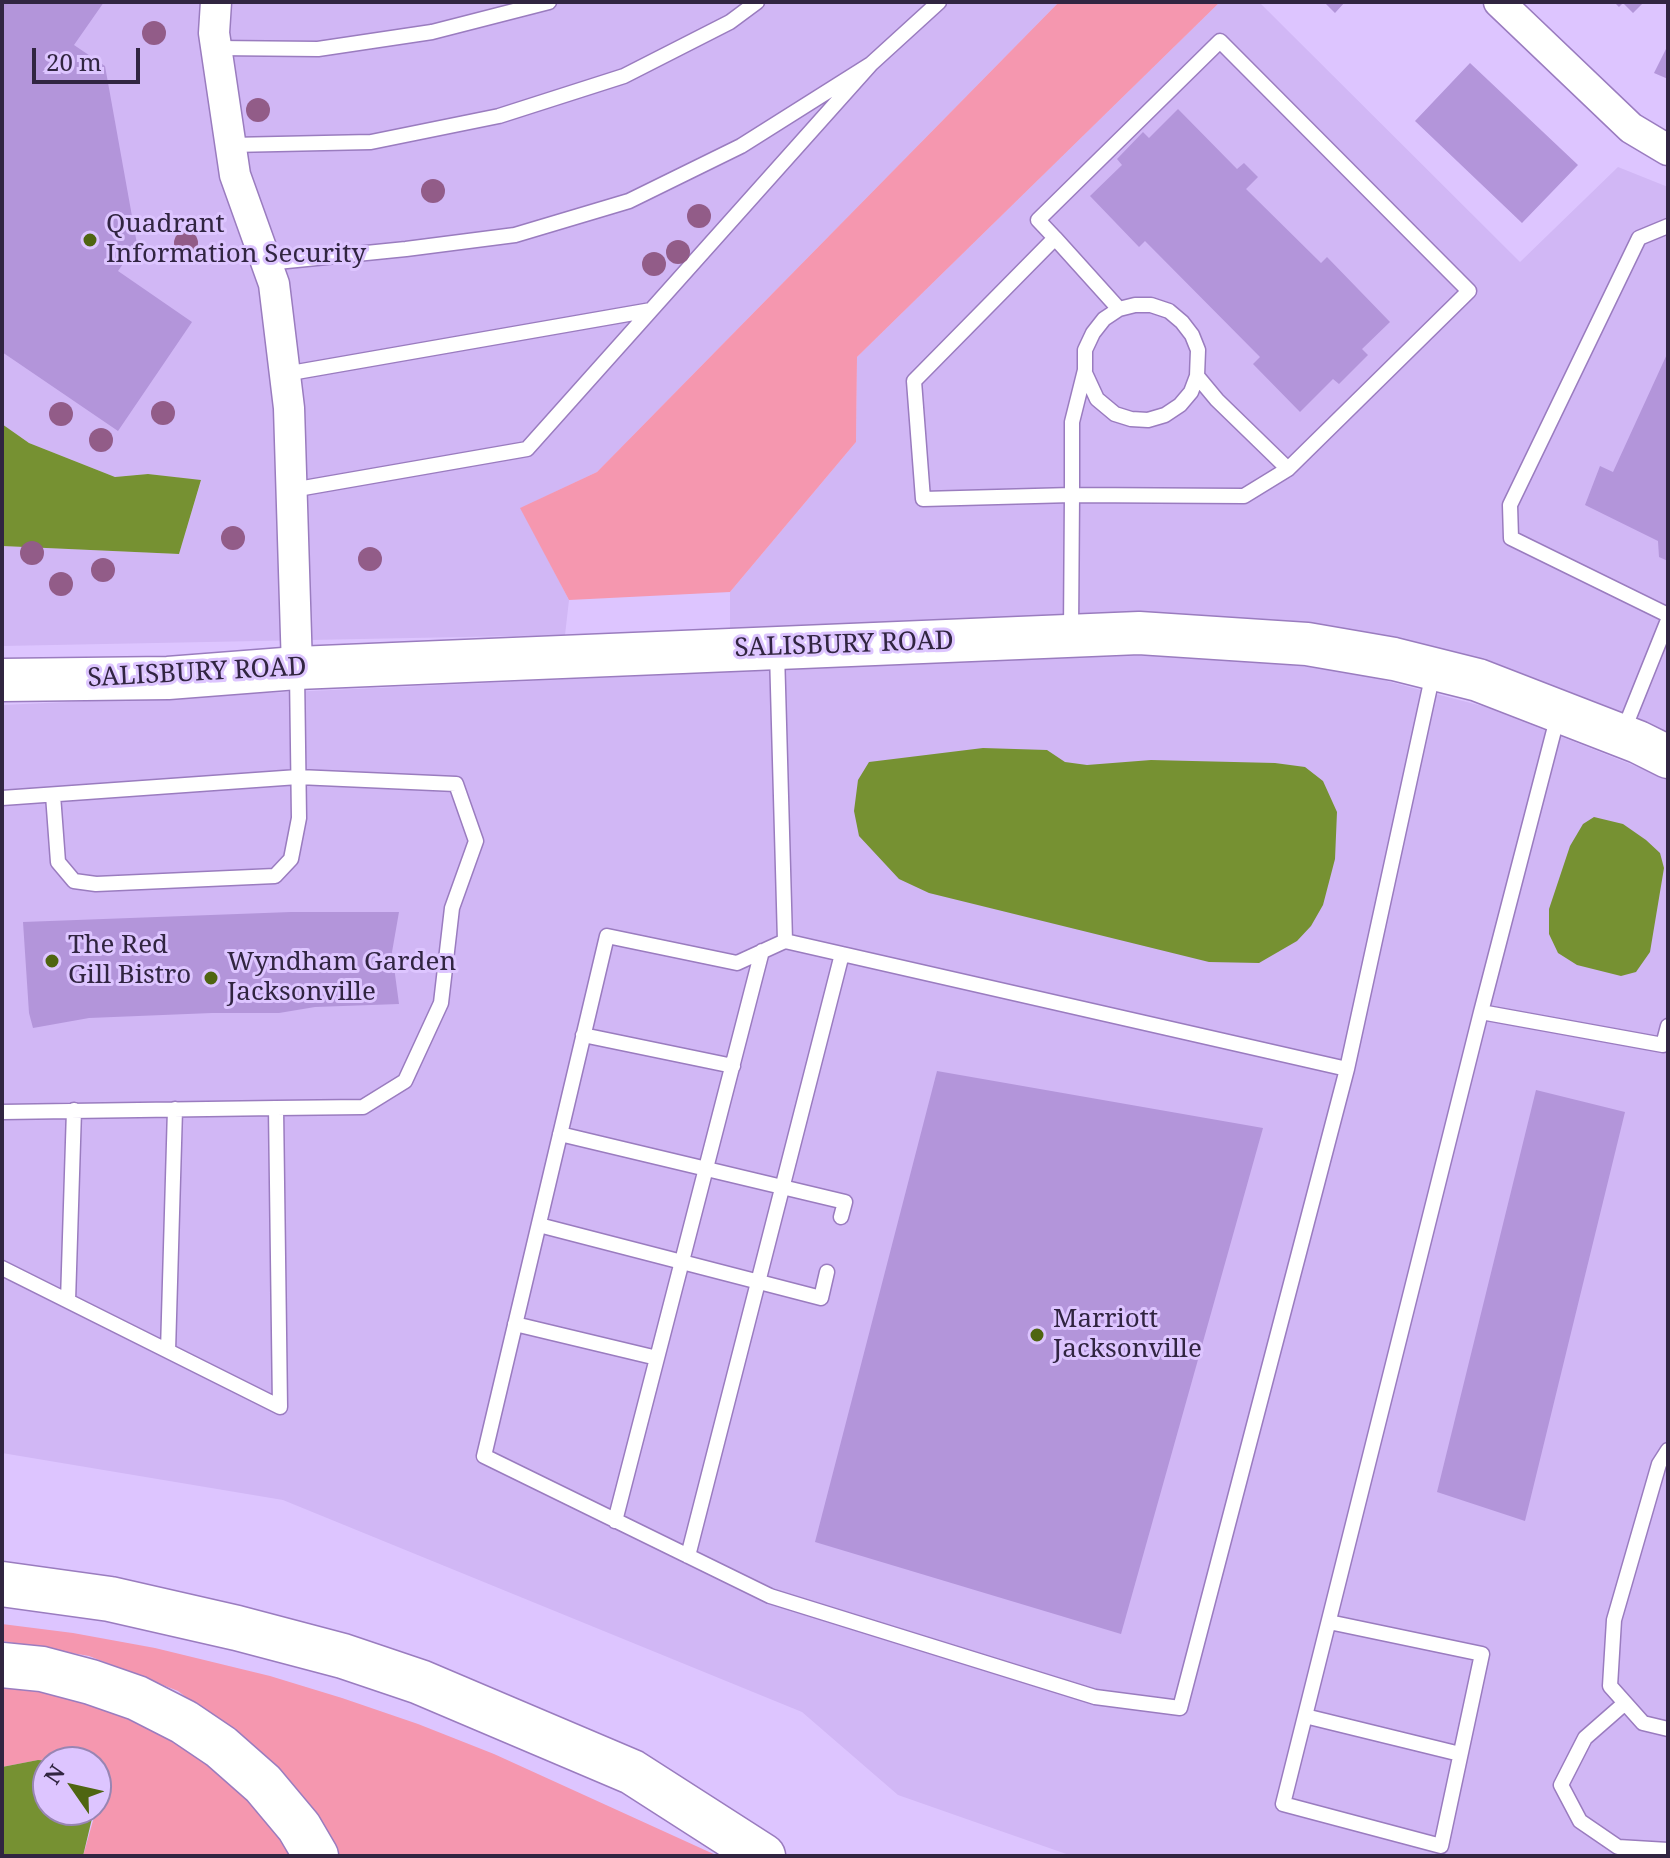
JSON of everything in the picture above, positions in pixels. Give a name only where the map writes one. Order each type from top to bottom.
[{"type":"highway","points":[[2,1584],[110,1599],[237,1628],[343,1656],[420,1682],[632,1772],[763,1856]]},
{"type":"highway","points":[[2,1665],[42,1669],[91,1682],[137,1698],[184,1722],[221,1747],[263,1784],[299,1827],[316,1856]]},
{"type":"street","points":[[216,2],[216,48],[235,175],[274,284],[285,374],[289,408],[297,668]]},
{"type":"street","points":[[1499,2],[1631,128],[1668,150]]},
{"type":"street","name":"SALISBURY ROAD","points":[[2,680],[168,678],[297,668],[1139,633],[1307,644],[1394,659],[1478,680],[1668,757]]},
{"type":"lane","points":[[216,48],[318,49],[432,32],[549,2]]},
{"type":"lane","points":[[231,145],[371,142],[499,116],[624,76],[730,22],[757,2]]},
{"type":"lane","points":[[292,490],[527,449],[871,64],[939,2]]},
{"type":"lane","points":[[1055,238],[914,381],[923,499],[1072,495],[1244,496],[1288,469],[1469,291],[1220,41],[1038,220],[1055,238],[1119,309]]},
{"type":"lane","points":[[267,263],[515,235],[629,201],[741,146],[871,64]]},
{"type":"lane","points":[[1622,736],[1668,617],[1511,538],[1510,505],[1639,238],[1668,226]]},
{"type":"lane","points":[[1070,635],[1072,422],[1085,370],[1085,350],[1104,319],[1119,309],[1151,305],[1169,311],[1182,322],[1198,350],[1197,376],[1191,392],[1180,405],[1165,415],[1148,420],[1131,419],[1105,407],[1089,385],[1085,370]]},
{"type":"lane","points":[[285,374],[651,310]]},
{"type":"lane","points":[[1197,376],[1217,400],[1288,469]]},
{"type":"lane","points":[[777,648],[785,941]]},
{"type":"lane","points":[[53,795],[58,862],[74,881],[96,884],[275,876],[291,859],[299,818],[297,668]]},
{"type":"lane","points":[[1347,1069],[785,941],[737,963],[607,936],[484,1456],[770,1596],[1095,1697],[1180,1708],[1347,1069],[1434,669]]},
{"type":"lane","points":[[1329,1622],[1482,1654],[1441,1846],[1283,1804],[1481,1012],[1559,712]]},
{"type":"lane","points":[[2,798],[298,777],[456,784],[476,841],[452,908],[441,1003],[405,1081],[363,1107],[2,1112]]},
{"type":"lane","points":[[615,1521],[762,951]]},
{"type":"lane","points":[[688,1556],[842,954]]},
{"type":"lane","points":[[1481,1012],[1663,1045],[1668,1026]]},
{"type":"lane","points":[[583,1035],[733,1066]]},
{"type":"lane","points":[[2,1268],[280,1407],[276,1108]]},
{"type":"lane","points":[[168,1351],[175,1109]]},
{"type":"lane","points":[[68,1301],[74,1110]]},
{"type":"lane","points":[[560,1134],[845,1202],[841,1217]]},
{"type":"lane","points":[[539,1225],[821,1298],[827,1272]]},
{"type":"lane","points":[[515,1324],[657,1358]]},
{"type":"lane","points":[[1668,1450],[1659,1464],[1614,1620],[1610,1686],[1643,1723],[1668,1729]]},
{"type":"lane","points":[[1625,1703],[1585,1738],[1561,1785],[1580,1821],[1618,1847],[1668,1850]]},
{"type":"lane","points":[[1305,1716],[1460,1754]]},
{"type":"shaded area","points":[[2,2],[1059,2],[597,472],[521,508],[569,600],[565,635],[2,646],[2,546],[179,554],[201,481],[148,474],[115,477],[29,443],[2,424]]},
{"type":"shaded area","points":[[1059,2],[1220,2],[857,357],[856,442],[730,592],[569,600],[520,508],[597,472]]},
{"type":"shaded area","points":[[1220,2],[1259,2],[1520,262],[1618,167],[1668,187],[1668,738],[1244,622],[730,628],[730,592],[856,442],[857,357]]},
{"type":"shaded area","points":[[2,424],[29,443],[115,477],[148,474],[201,480],[179,554],[2,546]]},
{"type":"shaded area","points":[[1213,655],[1356,673],[1486,707],[1668,779],[1668,1856],[1072,1856],[898,1795],[802,1712],[283,1500],[2,1453],[2,705],[1059,657]]},
{"type":"shaded area","points":[[983,748],[1047,750],[1065,762],[1087,765],[1151,760],[1275,763],[1305,767],[1323,781],[1337,812],[1335,859],[1323,905],[1311,926],[1297,941],[1259,963],[1209,962],[929,893],[899,879],[859,836],[854,811],[858,780],[869,762]]},
{"type":"shaded area","points":[[1594,817],[1623,824],[1646,840],[1660,853],[1664,868],[1650,952],[1636,972],[1621,976],[1577,965],[1558,953],[1549,934],[1549,909],[1570,846],[1583,824]]},
{"type":"shaded area","points":[[2,1624],[155,1648],[270,1676],[342,1698],[494,1754],[718,1856],[334,1856],[215,1720],[178,1691],[89,1656],[2,1641]]},
{"type":"shaded area","points":[[2,1685],[65,1693],[150,1724],[241,1786],[296,1856],[83,1856],[91,1826],[112,1826],[112,1746],[32,1746],[32,1761],[2,1767]]},
{"type":"shaded area","points":[[32,1761],[32,1826],[90,1826],[83,1856],[2,1856],[2,1767]]},
{"type":"building","points":[[2,2],[104,2],[74,45],[105,66],[137,244],[118,271],[192,322],[118,431],[2,352]]},
{"type":"building","points":[[1324,2],[1345,2],[1335,13]]},
{"type":"building","points":[[1614,2],[1644,2],[1633,13],[1623,3],[1619,7]]},
{"type":"building","points":[[1668,45],[1668,79],[1654,73]]},
{"type":"building","points":[[1470,63],[1578,165],[1522,223],[1415,121]]},
{"type":"building","points":[[1178,109],[1237,169],[1244,163],[1258,177],[1246,189],[1321,263],[1327,257],[1390,322],[1362,349],[1368,355],[1339,384],[1333,379],[1300,412],[1253,364],[1260,357],[1145,241],[1139,247],[1090,196],[1122,165],[1117,159],[1143,132],[1149,138]]},
{"type":"building","points":[[1668,352],[1668,561],[1659,557],[1658,541],[1585,505],[1600,466],[1613,472]]},
{"type":"building","name":"Wyndham Garden Jacksonville","points":[[291,912],[399,912],[392,952],[399,1004],[315,1007],[279,1013],[89,1018],[33,1028],[29,1013],[23,922]]},
{"type":"building","name":"Marriott Jacksonville","points":[[937,1071],[1263,1128],[1121,1634],[815,1542]]},
{"type":"building","points":[[1536,1090],[1625,1112],[1525,1521],[1437,1492]]},
{"type":"place","name":"Quadrant Information Security","points":[[90,240]]},
{"type":"place","name":"The Red Gill Bistro","points":[[52,961]]},
{"type":"place","name":"Wyndham Garden Jacksonville","points":[[211,978]]},
{"type":"place","name":"Marriott Jacksonville","points":[[1037,1335]]}]
